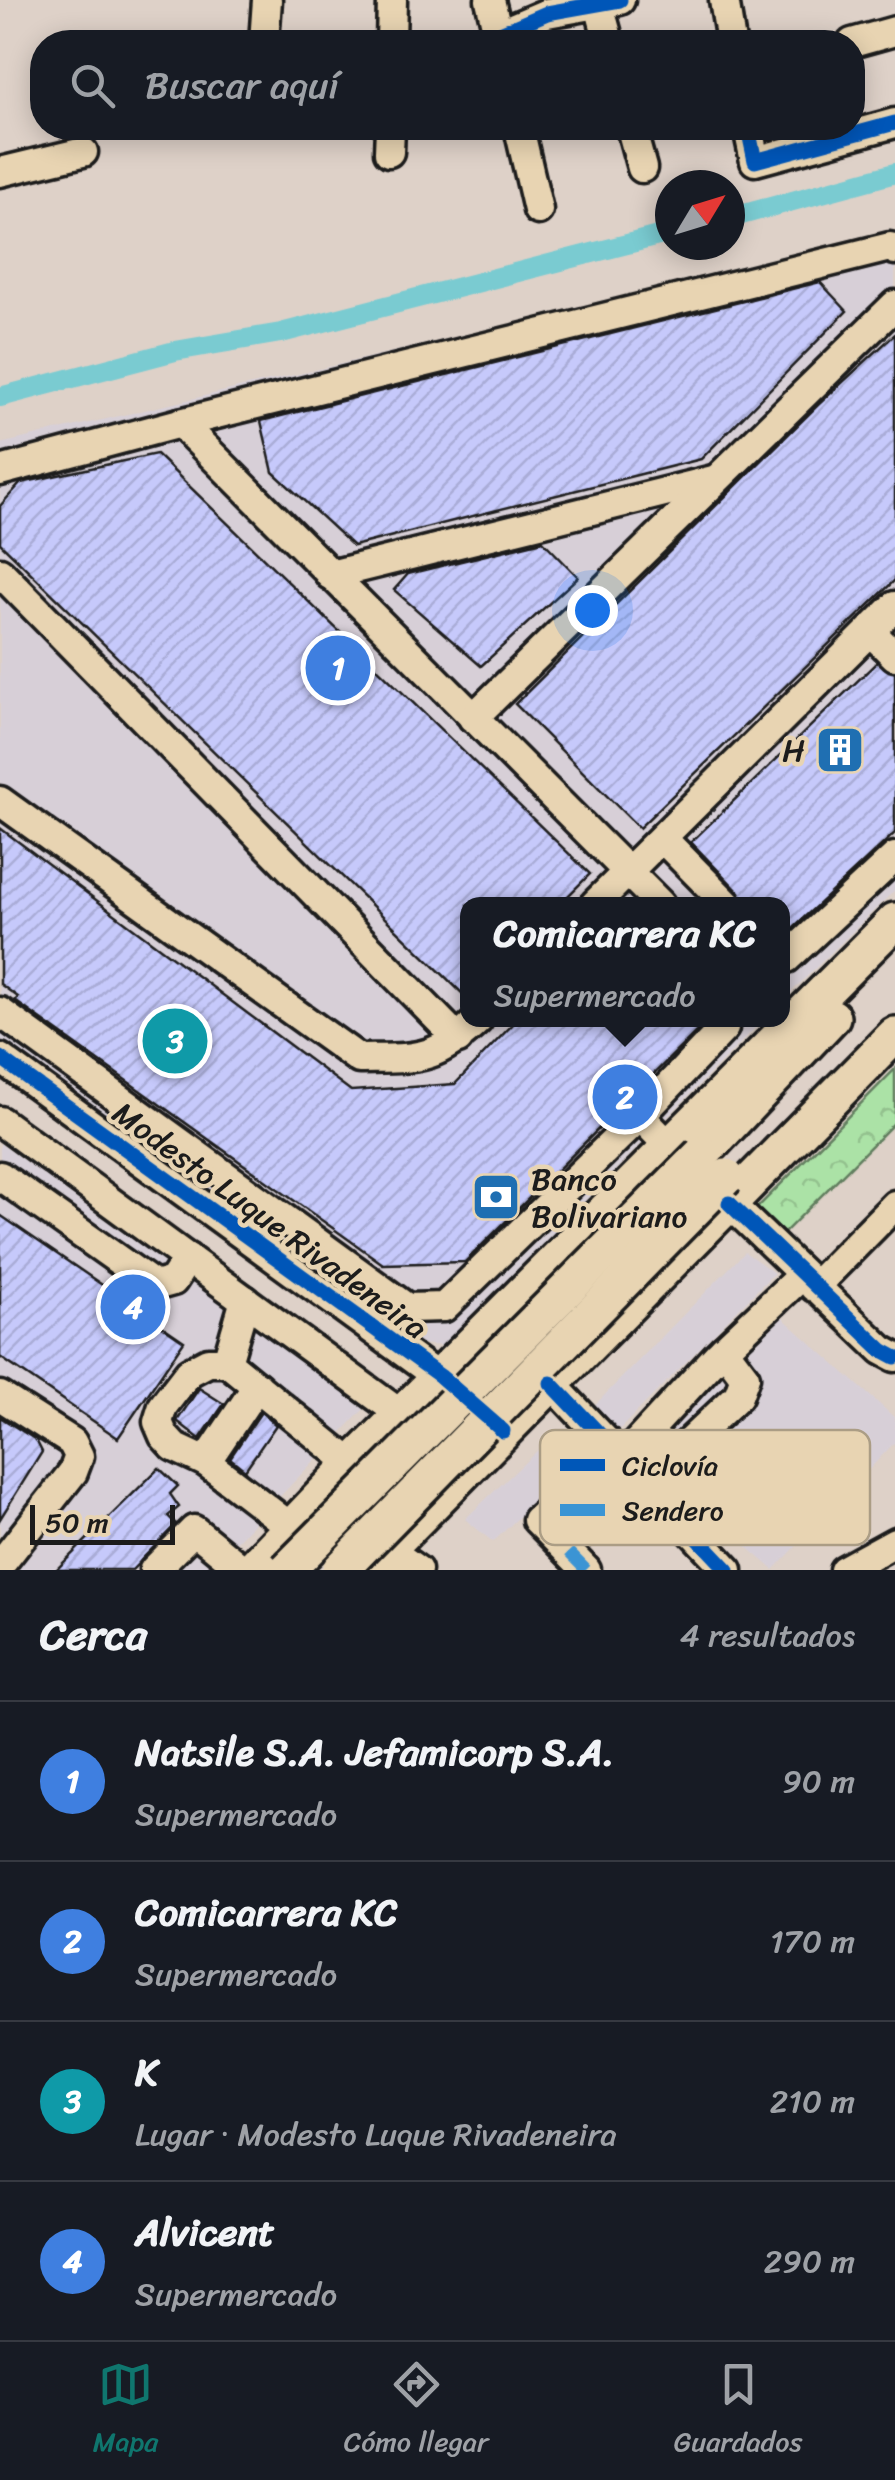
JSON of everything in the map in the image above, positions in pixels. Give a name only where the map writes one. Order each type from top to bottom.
[{"type":"main road","points":[[790,1018],[879,952],[895,922]]},
{"type":"main road","points":[[287,1570],[702,1154],[895,930]]},
{"type":"main road","points":[[340,1570],[895,1008]]},
{"type":"main road","points":[[251,1570],[670,1146],[779,1027]]},
{"type":"main road","points":[[377,1560],[891,1038]]},
{"type":"main road","points":[[488,1328],[481,1345],[483,1364],[493,1380],[510,1390],[529,1390],[551,1383]]},
{"type":"main road","points":[[292,1528],[316,1516],[348,1515],[372,1530],[377,1560]]},
{"type":"street","points":[[265,30],[266,0]]},
{"type":"street","points":[[391,30],[392,0]]},
{"type":"street","points":[[490,0],[497,30]]},
{"type":"street","points":[[724,0],[730,30]]},
{"type":"street","points":[[508,30],[537,6],[609,3],[609,30]]},
{"type":"street","points":[[865,38],[895,30]]},
{"type":"street","points":[[865,131],[895,123]]},
{"type":"street","points":[[522,140],[538,210]]},
{"type":"street","points":[[634,140],[642,168]]},
{"type":"street","points":[[750,140],[755,162],[834,140]]},
{"type":"street","points":[[0,172],[83,152]]},
{"type":"street","points":[[0,471],[890,247],[895,250]]},
{"type":"street","points":[[473,718],[895,305]]},
{"type":"street","points":[[180,423],[653,897]]},
{"type":"street","points":[[330,574],[714,480]]},
{"type":"street","points":[[0,572],[460,1021]]},
{"type":"street","points":[[602,897],[895,606]]},
{"type":"street","points":[[870,631],[895,656]]},
{"type":"street","points":[[0,801],[359,1059],[423,1058],[468,1029]]},
{"type":"street","points":[[662,838],[720,897]]},
{"type":"street","points":[[790,955],[895,857]]},
{"type":"street","points":[[0,1012],[407,1308],[444,1307],[640,1116],[724,1028]]},
{"type":"street","name":"Modesto Luque Rivadeneira","points":[[0,1058],[440,1376],[503,1432]]},
{"type":"street","points":[[640,1116],[670,1146]]},
{"type":"street","points":[[0,1158],[8,1127],[469,1467]]},
{"type":"street","points":[[0,1176],[154,1286],[173,1281],[188,1258]]},
{"type":"street","points":[[729,1203],[894,1360]]},
{"type":"street","points":[[650,1430],[724,1349],[895,1204]]},
{"type":"street","points":[[259,1246],[282,1215]]},
{"type":"street","points":[[228,1362],[245,1300]]},
{"type":"street","points":[[703,1430],[738,1396],[744,1377],[724,1349]]},
{"type":"street","points":[[292,1528],[206,1462],[174,1447],[164,1436],[158,1422],[164,1406],[190,1372],[208,1362],[228,1362],[352,1464]]},
{"type":"street","points":[[551,1383],[593,1430]]},
{"type":"street","points":[[206,1462],[258,1386]]},
{"type":"street","points":[[0,1396],[72,1442],[78,1456],[73,1472],[0,1565]]},
{"type":"street","points":[[154,1570],[194,1530],[243,1570]]},
{"type":"street","points":[[844,1570],[895,1542]]},
{"type":"street","points":[[562,1545],[586,1570]]},
{"type":"street","points":[[704,1545],[728,1570]]},
{"type":"street","points":[[377,1560],[417,1570]]},
{"type":"shaded area","points":[[895,234],[895,890],[790,993],[790,897],[460,897],[460,1027],[756,1027],[443,1346],[421,1344],[0,1040],[0,444]]},
{"type":"shaded area","points":[[0,1143],[365,1408],[209,1570],[0,1570]]},
{"type":"shaded area","points":[[745,1252],[774,1273],[619,1430],[592,1408]]},
{"type":"shaded area","points":[[776,1312],[895,1418],[895,1442],[870,1468],[870,1430],[661,1430]]},
{"type":"shaded area","points":[[540,1448],[540,1497],[493,1542],[465,1519]]},
{"type":"shaded area","points":[[745,1545],[798,1545],[774,1570]]},
{"type":"green space","points":[[895,1069],[895,1122],[783,1234],[756,1209]]},
{"type":"building","points":[[820,282],[847,311],[701,459],[353,546],[273,472],[261,421]]},
{"type":"building","points":[[895,334],[895,580],[639,828],[515,704]]},
{"type":"building","points":[[156,454],[590,874],[567,897],[460,897],[460,991],[0,543],[0,506],[21,483]]},
{"type":"building","points":[[543,541],[578,577],[481,666],[394,590],[408,574]]},
{"type":"building","name":"H","points":[[877,662],[895,673],[895,833],[790,931],[790,897],[741,897],[691,842]]},
{"type":"building","points":[[0,828],[351,1091],[455,1084],[510,1027],[701,1027],[465,1262],[383,1264],[15,1001],[18,997],[0,984]]},
{"type":"building","points":[[0,1215],[184,1341],[118,1438],[0,1357]]},
{"type":"building","points":[[199,1388],[224,1404],[200,1439],[177,1421]]},
{"type":"building","points":[[261,1412],[276,1425],[245,1470],[230,1458]]},
{"type":"building","points":[[0,1417],[36,1440],[42,1452],[0,1519]]},
{"type":"building","points":[[159,1468],[178,1486],[170,1494],[179,1507],[168,1516],[176,1524],[132,1570],[56,1570]]},
{"type":"waterway","points":[[745,214],[895,173]]},
{"type":"waterway","points":[[0,397],[175,351],[281,333],[655,237]]},
{"type":"marked path","points":[[540,1517],[540,1523]]},
{"type":"marked path","points":[[562,1545],[586,1570]]},
{"type":"cycle path","points":[[507,30],[547,13],[620,0]]},
{"type":"cycle path","points":[[865,131],[895,123]]},
{"type":"cycle path","points":[[751,140],[755,161],[832,140]]},
{"type":"cycle path","points":[[0,1058],[440,1376],[503,1431]]},
{"type":"cycle path","points":[[729,1203],[882,1350],[895,1357]]},
{"type":"cycle path","points":[[551,1383],[595,1430]]},
{"type":"cycle path","points":[[704,1545],[728,1570]]},
{"type":"place","name":"Natsile S.A. Jefamicorp S.A.","points":[[338,668]]},
{"type":"place","name":"H","points":[[840,750]]},
{"type":"place","name":"K","points":[[175,1041]]},
{"type":"place","name":"Comicarrera KC","points":[[625,1097]]},
{"type":"place","name":"Banco Bolivariano","points":[[496,1197]]},
{"type":"place","name":"Alvicent","points":[[133,1307]]}]
